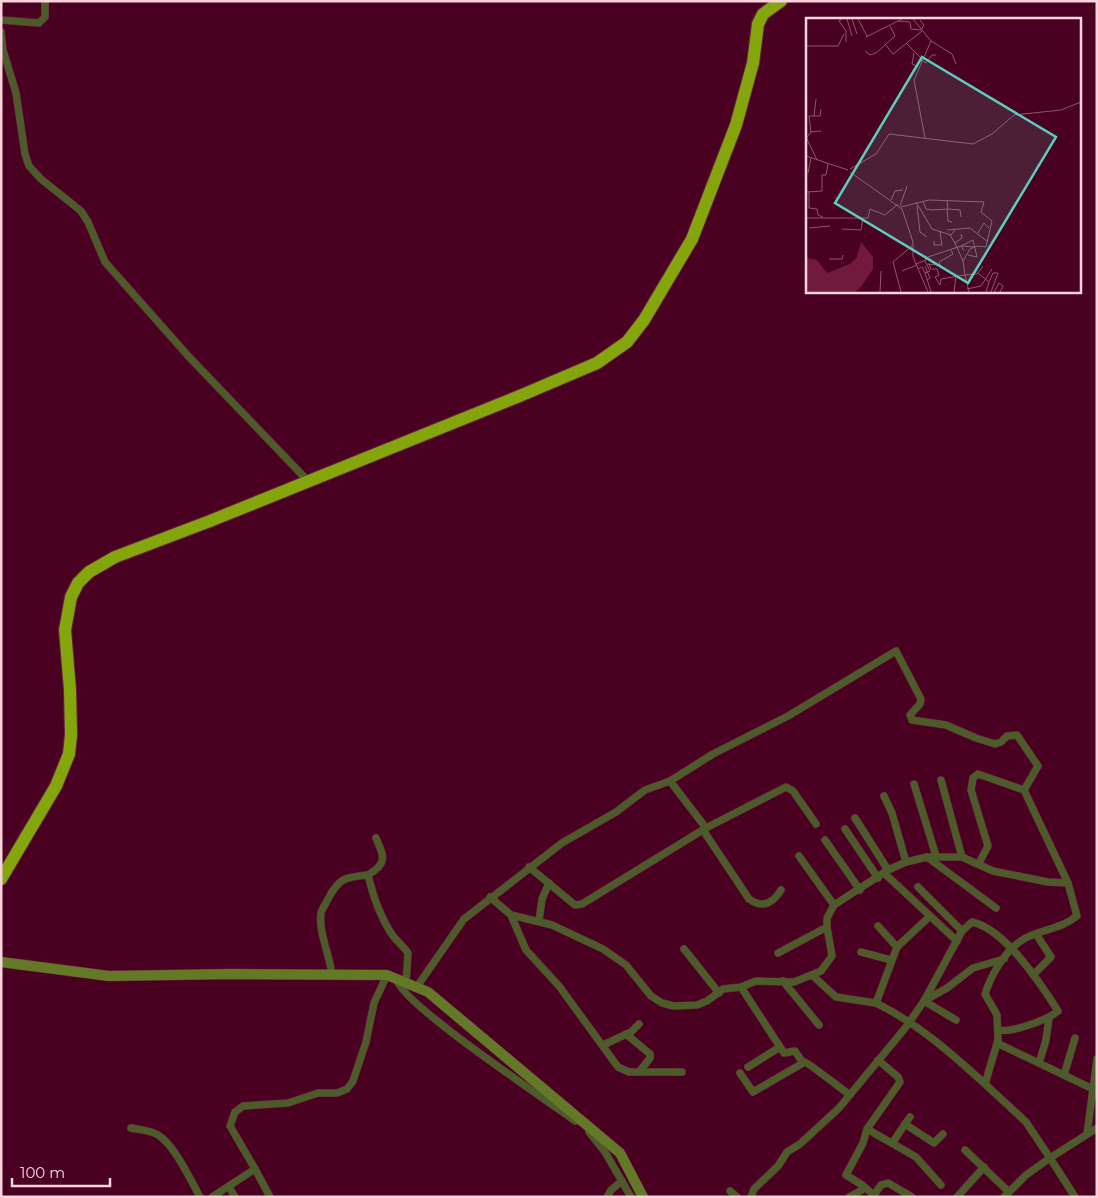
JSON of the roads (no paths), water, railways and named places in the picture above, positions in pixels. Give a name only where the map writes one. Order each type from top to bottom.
[{"type":"highway","points":[[1,879],[56,786],[69,754],[71,735],[70,699],[65,622],[71,597],[78,583],[89,572],[115,556],[572,374],[597,363],[627,342],[644,320],[692,238],[736,125],[752,63],[758,24],[763,14],[781,1]]},
{"type":"main road","points":[[1,962],[108,976],[332,974],[387,976],[428,992],[620,1153],[643,1197]]},
{"type":"street","points":[[1,20],[39,23],[45,17],[45,1]]},
{"type":"street","points":[[1,32],[2,50],[16,94],[25,154],[30,166],[81,211],[88,222],[105,262],[190,358],[308,480]]},
{"type":"street","points":[[1,80],[9,76]]},
{"type":"street","points":[[631,1197],[605,1152],[585,1128],[455,1035],[402,991],[464,919],[529,866],[562,843],[616,812],[644,790],[670,781],[713,754],[788,716],[896,651],[921,698],[920,704],[910,714],[912,720],[946,725],[995,744],[1001,742],[1007,736],[1017,735],[1038,766],[1024,790]]},
{"type":"street","points":[[979,864],[988,846],[971,790],[973,778],[978,774],[1024,790],[1068,883],[1076,916],[1068,924],[1036,934],[1014,944],[985,994],[997,1015],[998,1030],[997,1043],[985,1084]]},
{"type":"street","points":[[941,780],[962,857]]},
{"type":"street","points":[[670,781],[704,829],[749,899],[756,904],[768,903],[773,901],[781,890]]},
{"type":"street","points":[[914,784],[936,856]]},
{"type":"street","points":[[529,866],[574,904],[579,905],[704,829],[786,787],[793,790],[816,824]]},
{"type":"street","points":[[884,796],[892,813],[906,862]]},
{"type":"street","points":[[855,818],[884,874]]},
{"type":"street","points":[[845,829],[884,874],[901,887],[929,917],[957,941]]},
{"type":"street","points":[[332,974],[320,920],[322,908],[336,884],[341,880],[351,876],[368,875],[379,868],[382,862],[382,853],[376,838]]},
{"type":"street","points":[[825,840],[860,890]]},
{"type":"street","points":[[799,856],[834,906]]},
{"type":"street","points":[[490,897],[512,915],[539,921],[603,949],[626,965],[644,989],[662,1003],[683,1007],[697,1005],[723,989],[741,987],[756,981],[794,982],[821,971],[832,956],[827,927],[829,912],[834,906],[906,862],[936,856],[962,857],[993,871],[1048,882],[1068,883]]},
{"type":"street","points":[[927,857],[996,908]]},
{"type":"street","points":[[368,875],[374,899],[382,918],[409,956],[407,984]]},
{"type":"street","points":[[539,921],[542,899],[549,883]]},
{"type":"street","points":[[918,887],[962,931]]},
{"type":"street","points":[[512,915],[526,950],[559,986],[621,1069],[629,1072],[682,1072]]},
{"type":"street","points":[[876,1003],[897,947],[929,917]]},
{"type":"street","points":[[751,1197],[754,1189],[778,1166],[787,1152],[828,1119],[850,1095],[909,1022],[924,1001],[962,931],[972,922],[982,924],[1010,949],[1033,975],[1058,1012],[1049,1018],[1009,1031],[998,1030]]},
{"type":"street","points":[[878,926],[897,947]]},
{"type":"street","points":[[778,954],[827,927]]},
{"type":"street","points":[[1033,975],[1051,957],[1036,934]]},
{"type":"street","points":[[684,949],[719,993]]},
{"type":"street","points":[[861,952],[891,960]]},
{"type":"street","points":[[924,1001],[947,988],[973,968],[1004,959]]},
{"type":"street","points":[[812,975],[836,996],[876,1003],[909,1022],[948,1050],[1026,1122],[1075,1197]]},
{"type":"street","points":[[270,1197],[230,1126],[235,1112],[250,1105],[288,1103],[318,1093],[337,1093],[347,1089],[353,1082],[366,1042],[374,1003],[387,976]]},
{"type":"street","points":[[783,981],[819,1025]]},
{"type":"street","points":[[741,987],[785,1054],[796,1052],[802,1061],[808,1062],[819,1074],[850,1095]]},
{"type":"street","points":[[924,1001],[956,1020]]},
{"type":"street","points":[[1039,1063],[1046,1040],[1049,1018]]},
{"type":"street","points":[[603,1045],[626,1034],[639,1024]]},
{"type":"street","points":[[626,1034],[647,1049],[650,1054],[650,1058],[640,1071]]},
{"type":"street","points":[[1064,1076],[1075,1038]]},
{"type":"street","points":[[997,1043],[1093,1089]]},
{"type":"street","points":[[748,1067],[780,1047]]},
{"type":"street","points":[[1087,1134],[1097,1059]]},
{"type":"street","points":[[878,1060],[898,1077],[900,1082],[868,1129],[863,1143],[846,1175],[876,1196],[881,1185],[886,1183],[912,1197]]},
{"type":"street","points":[[740,1073],[753,1092],[801,1064],[802,1061]]},
{"type":"street","points":[[893,1142],[910,1117]]},
{"type":"street","points":[[905,1124],[934,1143],[943,1134]]},
{"type":"street","points":[[132,1128],[152,1132],[162,1138],[181,1163],[200,1197]]},
{"type":"street","points":[[965,1150],[984,1167],[1006,1194],[1026,1175],[1097,1128]]},
{"type":"street","points":[[868,1129],[893,1142],[926,1165],[941,1185]]},
{"type":"street","points":[[957,1197],[984,1167]]},
{"type":"street","points":[[212,1197],[255,1169]]},
{"type":"street","points":[[607,1197],[611,1190],[622,1181]]},
{"type":"street","points":[[849,1197],[862,1190],[862,1185]]},
{"type":"street","points":[[229,1187],[235,1197]]},
{"type":"street","points":[[730,1191],[738,1197]]}]
